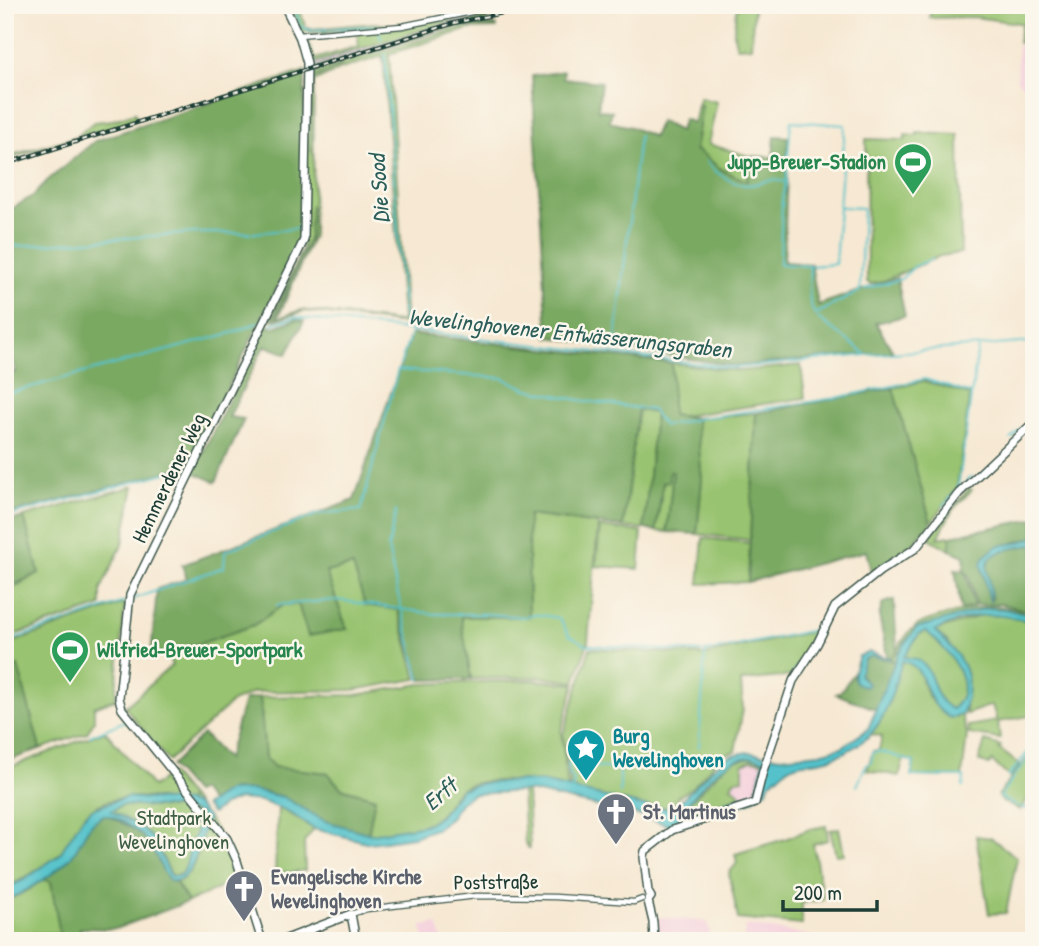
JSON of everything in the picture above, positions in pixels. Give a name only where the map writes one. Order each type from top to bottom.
[{"type":"main road","name":"Hemmerdener Weg","points":[[262,941],[234,853],[212,818],[120,704],[129,599],[304,240],[307,67],[299,35],[284,5]]},
{"type":"main road","points":[[654,941],[653,923],[646,898],[644,855],[647,849],[667,833],[754,804],[794,677],[817,644],[835,607],[880,571],[916,548],[957,495],[1034,422]]},
{"type":"main road","points":[[281,941],[351,914],[356,941]]},
{"type":"street","points":[[299,35],[402,26],[506,5]]},
{"type":"street","name":"Poststraße","points":[[351,914],[367,909],[476,896],[575,897],[630,902],[646,898]]},
{"type":"shaded area","points":[[541,5],[597,5],[514,12],[479,18],[311,69],[311,64],[435,25],[479,14]]},
{"type":"shaded area","points":[[1018,42],[1023,43],[1028,51],[1028,74],[1034,75],[1034,87],[1023,86],[1017,80]]},
{"type":"shaded area","points":[[5,333],[16,372],[5,375]]},
{"type":"shaded area","points":[[751,760],[763,762],[756,792],[742,795],[731,786],[733,779],[743,779],[743,764]]},
{"type":"shaded area","points":[[656,918],[708,922],[711,941],[657,941]]},
{"type":"shaded area","points":[[437,924],[443,941],[424,941],[422,926]]},
{"type":"shaded area","points":[[746,925],[813,936],[831,941],[743,941]]},
{"type":"green space","points":[[289,5],[297,5],[304,27],[311,29],[375,23],[402,25],[306,32],[301,31]]},
{"type":"green space","points":[[494,5],[427,21],[421,22],[482,6]]},
{"type":"green space","points":[[541,5],[468,16],[311,64],[314,62],[311,62],[305,38],[313,35],[408,27],[475,12]],"holes":[[[357,33],[359,46],[315,59],[306,39],[314,35]]]},
{"type":"green space","points":[[597,5],[611,5],[501,15]]},
{"type":"green space","points":[[737,5],[754,5],[751,46],[737,47],[735,42]]},
{"type":"green space","points":[[932,5],[1034,5],[1034,25],[974,17],[930,18]]},
{"type":"green space","points":[[501,15],[324,66],[311,73],[311,69],[469,21]]},
{"type":"green space","points":[[477,23],[497,25],[477,24],[465,27],[497,28],[469,29],[389,54],[406,324],[305,311],[275,320],[310,238],[311,205],[309,238],[273,319],[270,319],[302,249],[310,77],[311,153],[311,80],[343,65],[311,79],[311,76],[325,69]],"holes":[[[383,56],[402,320],[399,322],[301,310],[278,318],[313,236],[314,82],[341,69]]]},
{"type":"green space","points":[[1021,26],[1034,28],[1034,50],[1027,49],[1023,43],[1018,42]]},
{"type":"green space","points":[[305,71],[302,236],[189,466],[5,515],[5,375],[16,372],[5,333],[5,213],[34,195],[95,141]]},
{"type":"green space","points":[[564,71],[563,78],[601,82],[598,110],[612,111],[609,122],[631,127],[653,137],[660,121],[679,131],[684,119],[693,123],[698,105],[702,106],[695,150],[722,170],[747,181],[749,156],[773,157],[775,136],[788,137],[784,262],[811,264],[818,305],[897,278],[905,316],[876,323],[893,352],[736,366],[548,337],[532,76]]},
{"type":"green space","points":[[700,98],[717,102],[708,144],[749,156],[748,182],[723,170],[695,151],[702,106],[698,105]]},
{"type":"green space","points":[[135,113],[137,119],[5,160],[5,157],[76,137],[94,122],[113,120]]},
{"type":"green space","name":"Jupp-Breuer-Stadion","points":[[917,133],[959,135],[961,253],[940,256],[871,284],[867,282],[866,139],[905,140],[905,135],[917,136]]},
{"type":"green space","points":[[296,319],[304,321],[287,354],[266,346],[262,350],[229,417],[244,419],[216,482],[193,472],[266,326],[275,327]]},
{"type":"green space","points":[[411,334],[672,363],[672,415],[696,418],[702,479],[697,534],[667,532],[673,472],[670,471],[668,482],[663,482],[656,531],[644,529],[655,413],[638,410],[623,527],[528,515],[529,617],[461,617],[471,679],[421,680],[398,610],[365,605],[353,566],[326,572],[347,629],[308,636],[298,604],[283,605],[254,625],[173,653],[151,655],[157,589],[187,579],[182,565],[354,500]]},
{"type":"green space","points":[[672,363],[740,371],[801,365],[805,398],[682,416],[672,415]]},
{"type":"green space","points":[[924,381],[970,395],[957,488],[931,523],[893,388]]},
{"type":"green space","points":[[893,388],[931,523],[910,547],[871,572],[866,551],[748,582],[756,413]]},
{"type":"green space","points":[[638,410],[655,412],[644,529],[623,527]]},
{"type":"green space","points":[[756,413],[750,540],[697,534],[702,479],[696,418]]},
{"type":"green space","points":[[669,470],[673,471],[667,532],[656,531],[663,482]]},
{"type":"green space","points":[[134,486],[123,543],[101,589],[101,606],[5,638],[7,596],[17,586],[39,573],[24,517]]},
{"type":"green space","points":[[969,488],[972,490],[953,509],[938,538],[950,536],[950,550],[929,538]]},
{"type":"green space","points":[[527,515],[598,524],[588,642],[575,682],[540,677],[471,679],[460,617],[529,617]]},
{"type":"green space","points":[[24,517],[39,573],[12,586],[5,594],[5,522]]},
{"type":"green space","points":[[1034,519],[1034,537],[992,549],[982,571],[992,601],[987,571],[989,561],[999,552],[1034,544],[1034,612],[1001,604],[976,605],[969,575],[962,568],[965,567],[964,556],[950,550],[950,536]]},
{"type":"green space","points":[[600,527],[642,532],[639,569],[596,566]]},
{"type":"green space","points":[[703,538],[750,543],[748,582],[699,584]]},
{"type":"green space","points":[[354,566],[398,610],[417,679],[353,690],[254,692],[232,702],[168,761],[125,707],[172,665],[166,653],[254,625],[283,605],[298,604],[347,629],[326,572]]},
{"type":"green space","points":[[955,569],[966,573],[974,606],[961,610]]},
{"type":"green space","points":[[894,600],[897,651],[891,658],[887,656],[879,616],[883,603]]},
{"type":"green space","name":"Wilfried-Breuer-Sportpark","points":[[125,603],[115,699],[94,707],[94,721],[87,733],[40,749],[18,666],[9,669],[5,658],[5,645]]},
{"type":"green space","points":[[991,606],[1016,609],[1034,616],[1010,610],[990,609],[937,622],[915,632],[904,643],[895,661],[889,661],[904,638],[916,626],[941,616]]},
{"type":"green space","points":[[989,613],[1034,623],[1034,715],[998,722],[1000,739],[969,734],[968,726],[997,721],[992,705],[966,714],[966,706],[962,717],[967,735],[962,777],[911,776],[914,762],[904,759],[899,776],[867,770],[873,751],[879,750],[882,736],[870,734],[884,715],[902,661],[919,670],[930,699],[956,718],[968,680],[947,641],[934,631]]},
{"type":"green space","points":[[926,631],[950,656],[962,678],[960,699],[952,709],[938,697],[924,666],[916,660],[904,657],[919,634]]},
{"type":"green space","points":[[816,632],[791,676],[741,681],[743,709],[735,751],[720,755],[695,785],[678,796],[671,808],[644,806],[571,789],[563,735],[590,648],[704,655]]},
{"type":"green space","points":[[872,656],[895,661],[878,710],[836,694],[842,690],[854,672],[854,680],[862,686],[865,681],[859,673],[864,659]]},
{"type":"green space","points":[[5,659],[8,669],[18,666],[40,749],[5,762]]},
{"type":"green space","points":[[533,680],[575,684],[561,731],[568,788],[514,781],[472,784],[459,790],[442,813],[428,823],[399,831],[368,834],[375,798],[340,788],[328,773],[273,767],[265,758],[260,697],[356,695],[421,684]]},
{"type":"green space","points":[[260,697],[265,758],[274,767],[328,773],[341,788],[375,798],[368,834],[325,822],[283,797],[264,792],[232,790],[211,803],[201,790],[194,793],[171,766],[203,734],[227,759],[244,700]]},
{"type":"green space","points":[[105,731],[153,787],[170,773],[190,797],[187,800],[191,798],[197,805],[143,797],[102,803],[83,818],[59,854],[5,888],[5,769]]},
{"type":"green space","points":[[985,741],[1001,746],[999,749],[1020,765],[1010,778],[992,761],[989,765],[979,761]]},
{"type":"green space","points":[[1034,750],[1034,790],[1020,810],[1002,801],[998,795]]},
{"type":"green space","points":[[751,757],[764,760],[751,760],[743,764],[743,779],[734,780],[731,786],[742,795],[680,818],[678,814],[725,766],[733,761]]},
{"type":"green space","points":[[522,791],[527,791],[530,848],[525,844]]},
{"type":"green space","name":"Stadtpark Wevelinghoven","points":[[122,805],[180,808],[201,814],[188,864],[181,874],[172,876],[153,839],[142,828],[111,811]]},
{"type":"green space","points":[[278,807],[314,829],[304,842],[305,871],[275,872]]},
{"type":"green space","points":[[104,815],[132,828],[147,841],[167,877],[175,882],[188,902],[115,929],[80,928],[82,939],[61,941],[51,882],[42,879],[68,860],[89,825]]},
{"type":"green space","name":"Stadtpark Wevelinghoven","points":[[208,818],[230,852],[243,892],[226,885],[188,902],[176,882],[184,878],[194,864]]},
{"type":"green space","points":[[826,826],[828,840],[813,844],[823,900],[802,903],[802,925],[738,919],[729,873],[737,863],[735,854]]},
{"type":"green space","points":[[839,828],[844,854],[836,855],[830,830]]},
{"type":"green space","points":[[976,836],[991,838],[1017,858],[1006,913],[989,914]]},
{"type":"green space","points":[[42,879],[51,882],[60,933],[7,934],[5,901],[29,890]]},
{"type":"water","points":[[1034,537],[1034,544],[998,553],[988,562],[990,602],[981,564],[984,557],[997,546]]},
{"type":"water","points":[[987,608],[1034,616],[1034,623],[984,615],[960,620],[935,631],[953,649],[964,668],[968,689],[962,715],[950,718],[940,711],[917,670],[902,661],[890,701],[881,720],[860,743],[831,758],[790,767],[770,783],[767,790],[750,802],[673,827],[642,816],[529,791],[472,794],[461,802],[438,828],[413,837],[370,843],[314,829],[287,811],[261,801],[239,799],[212,814],[205,806],[227,791],[252,790],[283,797],[325,821],[371,834],[433,821],[461,789],[483,783],[523,781],[542,782],[644,806],[673,809],[713,768],[729,756],[748,752],[780,757],[820,753],[842,747],[868,729],[898,654],[916,628]],"holes":[[[926,631],[950,657],[962,678],[960,700],[952,709],[941,700],[926,667],[917,660],[904,657],[919,634]],[[751,757],[764,760],[756,792],[680,818],[678,814],[719,770],[729,763]]]},
{"type":"water","points":[[870,652],[891,659],[872,656],[864,659],[859,675],[868,684],[866,687],[854,680],[854,672],[859,656]]},
{"type":"water","points":[[127,797],[188,802],[197,805],[208,818],[191,868],[179,880],[170,881],[151,846],[142,836],[124,822],[104,815],[92,824],[64,864],[40,882],[5,901],[5,889],[24,880],[59,855],[83,817],[92,809]],"holes":[[[122,805],[180,808],[201,814],[185,869],[176,876],[171,876],[153,839],[142,828],[111,811]]]},
{"type":"waterway","name":"Die Sood","points":[[293,5],[300,23]]},
{"type":"waterway","name":"Die Sood","points":[[301,26],[309,30],[377,26]]},
{"type":"waterway","name":"Die Sood","points":[[379,31],[381,39]]},
{"type":"waterway","name":"Die Sood","points":[[385,54],[404,323]]},
{"type":"waterway","points":[[786,182],[791,121],[845,125],[835,264],[810,266]]},
{"type":"waterway","points":[[615,347],[639,135]]},
{"type":"waterway","points":[[706,161],[723,177],[740,184],[752,185],[773,180],[786,182],[782,200],[780,264],[810,266],[810,298],[816,315]]},
{"type":"waterway","points":[[816,314],[860,291],[863,208],[841,207]]},
{"type":"waterway","points":[[5,247],[195,233],[256,233],[301,228]]},
{"type":"waterway","points":[[295,250],[300,239]]},
{"type":"waterway","points":[[864,289],[901,279],[915,266],[932,259]]},
{"type":"waterway","name":"Wevelinghovener Entwässerungsgraben","points":[[272,324],[295,317],[735,368],[1034,342]]},
{"type":"waterway","points":[[818,318],[864,353]]},
{"type":"waterway","name":"Wevelinghovener Entwässerungsgraben","points":[[5,394],[235,332],[259,322]]},
{"type":"waterway","points":[[400,365],[412,330]]},
{"type":"waterway","points":[[958,488],[978,347]]},
{"type":"waterway","points":[[133,599],[224,567],[225,551],[318,514],[361,510],[398,369]]},
{"type":"waterway","points":[[398,370],[503,378],[527,389],[579,400],[652,410],[664,426],[836,398],[925,379],[971,394]]},
{"type":"waterway","points":[[1011,439],[1020,430]]},
{"type":"waterway","points":[[5,517],[188,467]]},
{"type":"waterway","points":[[965,482],[972,476]]},
{"type":"waterway","points":[[944,506],[962,485]]},
{"type":"waterway","points":[[396,511],[388,548],[420,680]]},
{"type":"waterway","points":[[882,566],[901,554]]},
{"type":"waterway","points":[[821,626],[832,603],[867,577]]},
{"type":"waterway","points":[[277,605],[337,600],[435,614],[523,617],[534,614],[559,618],[569,635],[587,645]]},
{"type":"waterway","points":[[5,642],[124,602]]},
{"type":"waterway","points":[[699,747],[705,652],[820,629]]},
{"type":"waterway","points":[[793,674],[819,630]]},
{"type":"waterway","points":[[589,645],[702,652]]},
{"type":"waterway","points":[[90,736],[125,721]]},
{"type":"waterway","points":[[1008,777],[1034,745]]},
{"type":"waterway","points":[[857,786],[866,765],[871,762],[873,752],[879,751],[914,762],[911,776],[962,777]]},
{"type":"waterway","points":[[1016,774],[1034,751]]},
{"type":"waterway","points":[[572,791],[574,780],[570,776],[568,763],[620,770],[620,793]]},
{"type":"waterway","points":[[1014,776],[1000,797],[1015,805]]},
{"type":"waterway","points":[[963,787],[964,777]]},
{"type":"waterway","points":[[1018,806],[1034,811]]},
{"type":"railway","points":[[5,164],[454,23],[507,12],[582,5]]},
{"type":"place","name":"Jupp-Breuer-Stadion","points":[[913,196]]},
{"type":"place","name":"Wilfried-Breuer-Sportpark","points":[[70,684]]},
{"type":"place","name":"Burg Wevelinghoven","points":[[586,782]]},
{"type":"place","name":"St. Martinus","points":[[616,846]]},
{"type":"place","name":"Evangelische Kirche Wevelinghoven","points":[[244,923]]},
{"type":"water label","name":"Erft","points":[[440,794]]}]
